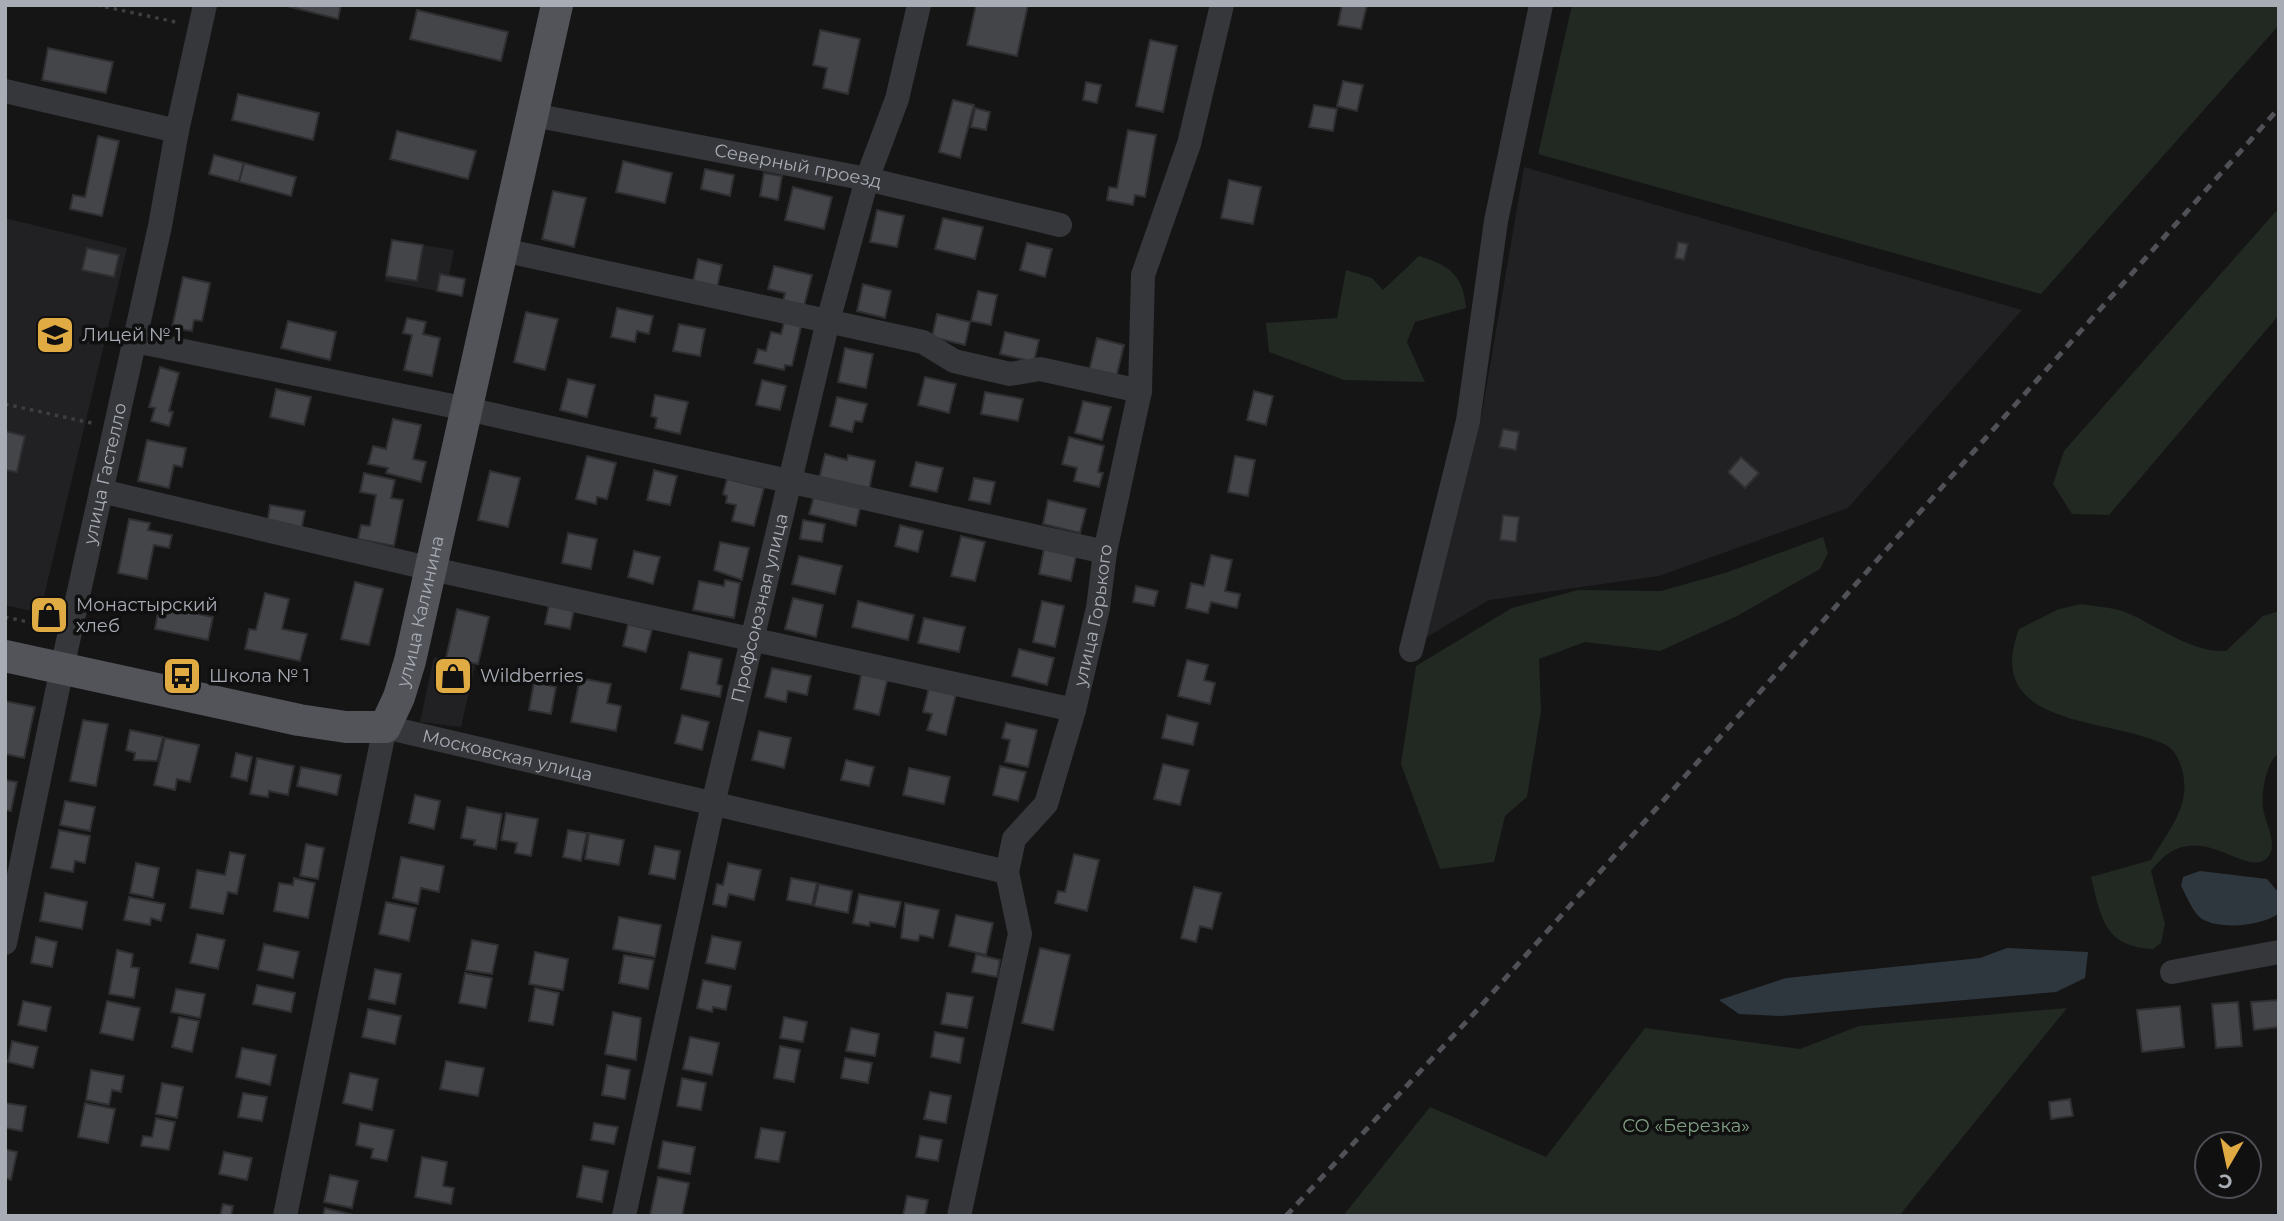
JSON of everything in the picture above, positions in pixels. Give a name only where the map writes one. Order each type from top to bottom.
[{"type":"main road","name":"улица Калинина","points":[[385,727],[399,697],[410,662],[557,5]]},
{"type":"main road","name":"Московская улица","points":[[5,656],[299,720],[346,727],[385,727]]},
{"type":"street","name":"Профсоюзная улица","points":[[624,1216],[713,804],[828,321],[867,179],[897,99],[919,5]]},
{"type":"street","name":"улица Горького","points":[[959,1216],[1020,934],[1007,872],[1014,839],[1046,804],[1074,710],[1098,608],[1105,552],[1140,391],[1143,275],[1189,144],[1222,5]]},
{"type":"street","points":[[1411,650],[1468,421],[1496,222],[1542,5]]},
{"type":"street","name":"улица Гастелло","points":[[5,943],[62,668],[160,226],[202,16]]},
{"type":"street","points":[[5,91],[177,131]]},
{"type":"street","name":"Северный проезд","points":[[533,115],[867,179],[1060,225]]},
{"type":"street","points":[[503,250],[923,342],[954,361],[999,371],[1010,373],[1040,369],[1140,391]]},
{"type":"street","points":[[135,341],[467,409],[1105,552]]},
{"type":"street","points":[[101,491],[432,569],[1074,710]]},
{"type":"street","name":"Московская улица","points":[[385,727],[1007,872]]},
{"type":"street","name":"улица Калинина","points":[[285,1216],[385,727]]},
{"type":"street","points":[[2172,972],[2279,952]]},
{"type":"path","points":[[96,5],[202,16]]},
{"type":"path","points":[[5,404],[115,429]]},
{"type":"path","points":[[5,617],[70,632]]},
{"type":"shaded area","points":[[1524,167],[2022,310],[1848,508],[1659,576],[1489,600],[1425,638],[1482,413]]},
{"type":"shaded area","name":"Лицей № 1","points":[[5,218],[127,248],[40,613],[5,605]]},
{"type":"shaded area","points":[[392,240],[454,250],[449,276],[465,279],[462,296],[385,281]]},
{"type":"shaded area","points":[[434,657],[475,665],[461,727],[420,722]]},
{"type":"shaded area","points":[[2200,871],[2267,879],[2279,893],[2279,913],[2263,921],[2242,925],[2220,925],[2202,919],[2181,886],[2183,877]]},
{"type":"shaded area","points":[[2007,948],[2088,952],[2085,978],[2056,992],[1781,1016],[1739,1014],[1719,1000],[1786,978],[1980,958]]},
{"type":"green space","points":[[1572,5],[2279,5],[2279,25],[2041,294],[1538,154]]},
{"type":"green space","points":[[2279,208],[2279,315],[2109,515],[2072,514],[2053,484],[2064,451]]},
{"type":"green space","points":[[1419,256],[1439,263],[1453,273],[1462,287],[1466,308],[1415,322],[1407,342],[1425,382],[1344,380],[1269,352],[1266,323],[1337,318],[1346,270],[1372,278],[1383,290]]},
{"type":"green space","points":[[1823,537],[1828,553],[1820,569],[1737,616],[1660,651],[1585,642],[1539,659],[1541,711],[1527,797],[1505,816],[1494,862],[1440,869],[1401,764],[1416,666],[1512,608],[1578,590],[1661,591],[1725,573]]},
{"type":"green space","points":[[2082,604],[2120,610],[2187,643],[2200,648],[2226,651],[2263,616],[2279,611],[2279,753],[2268,770],[2263,794],[2263,808],[2272,842],[2270,854],[2256,863],[2201,846],[2184,846],[2168,854],[2151,871],[2165,924],[2161,943],[2153,949],[2124,943],[2114,936],[2102,917],[2091,877],[2151,860],[2180,810],[2184,780],[2178,759],[2166,745],[2057,714],[2034,702],[2018,685],[2012,662],[2019,629],[2059,609]]},
{"type":"green space","name":"СО «Березка»","points":[[2067,1008],[1899,1216],[1343,1216],[1430,1107],[1546,1157],[1645,1028],[1800,1049],[1859,1026]]},
{"type":"building","points":[[283,5],[341,5],[338,19]]},
{"type":"building","points":[[976,5],[1028,5],[1017,56],[967,45]]},
{"type":"building","points":[[1342,5],[1367,5],[1361,29],[1338,25]]},
{"type":"building","points":[[417,10],[508,32],[501,61],[410,39]]},
{"type":"building","points":[[820,30],[860,39],[848,94],[823,88],[827,68],[813,65]]},
{"type":"building","points":[[1150,40],[1177,46],[1163,112],[1136,106]]},
{"type":"building","points":[[48,48],[113,62],[106,93],[42,80]]},
{"type":"building","points":[[1343,81],[1363,85],[1357,111],[1337,106]]},
{"type":"building","points":[[1086,82],[1101,85],[1097,103],[1083,100]]},
{"type":"building","points":[[238,94],[319,113],[313,140],[232,120]]},
{"type":"building","points":[[953,100],[974,105],[960,158],[939,152]]},
{"type":"building","points":[[1314,105],[1337,109],[1333,131],[1309,127]]},
{"type":"building","points":[[975,108],[990,112],[986,130],[971,127]]},
{"type":"building","points":[[1128,130],[1156,135],[1145,197],[1135,195],[1133,205],[1107,200],[1109,187],[1117,188]]},
{"type":"building","points":[[397,131],[476,151],[468,179],[390,159]]},
{"type":"building","points":[[98,136],[119,141],[102,216],[70,209],[73,195],[85,197]]},
{"type":"building","points":[[214,155],[244,163],[239,182],[209,174]]},
{"type":"building","points":[[623,161],[672,173],[665,203],[616,192]]},
{"type":"building","points":[[244,163],[296,177],[291,196],[239,182]]},
{"type":"building","points":[[705,169],[734,175],[730,196],[701,189]]},
{"type":"building","points":[[764,173],[782,176],[778,200],[760,196]]},
{"type":"building","points":[[1229,180],[1261,187],[1253,224],[1221,218]]},
{"type":"building","points":[[793,187],[832,197],[824,229],[785,220]]},
{"type":"building","points":[[553,191],[586,198],[574,247],[542,239]]},
{"type":"building","points":[[877,210],[904,216],[897,247],[870,242]]},
{"type":"building","points":[[943,218],[983,227],[975,259],[935,249]]},
{"type":"building","points":[[392,240],[423,245],[417,281],[386,276]]},
{"type":"building","points":[[1678,242],[1688,244],[1684,260],[1675,258]]},
{"type":"building","points":[[1027,243],[1052,249],[1045,277],[1020,270]]},
{"type":"building","points":[[87,248],[119,255],[114,277],[82,270]]},
{"type":"building","points":[[698,259],[722,265],[716,292],[692,286]]},
{"type":"building","points":[[774,266],[812,275],[803,310],[782,305],[785,293],[768,289]]},
{"type":"building","points":[[440,274],[465,279],[462,296],[437,291]]},
{"type":"building","points":[[183,277],[210,283],[202,321],[194,320],[192,331],[172,328]]},
{"type":"building","points":[[863,284],[891,291],[885,318],[857,311]]},
{"type":"building","points":[[978,291],[997,295],[991,325],[971,321]]},
{"type":"building","points":[[617,308],[653,316],[649,334],[637,331],[635,342],[611,337]]},
{"type":"building","points":[[526,312],[558,319],[545,370],[514,362]]},
{"type":"building","points":[[937,314],[970,322],[965,345],[932,337]]},
{"type":"building","points":[[407,318],[426,322],[423,334],[440,338],[432,376],[404,370],[412,335],[403,333]]},
{"type":"building","points":[[785,319],[802,323],[792,366],[785,365],[784,370],[754,363],[758,349],[766,351],[771,332],[781,334]]},
{"type":"building","points":[[288,321],[336,332],[330,360],[281,348]]},
{"type":"building","points":[[679,324],[705,329],[700,356],[673,351]]},
{"type":"building","points":[[1005,332],[1039,340],[1034,362],[1000,354]]},
{"type":"building","points":[[1097,338],[1124,345],[1116,378],[1089,371]]},
{"type":"building","points":[[845,348],[873,354],[866,388],[838,382]]},
{"type":"building","points":[[160,367],[179,373],[169,411],[173,412],[169,426],[151,421],[155,408],[149,407]]},
{"type":"building","points":[[925,377],[956,384],[949,413],[918,405]]},
{"type":"building","points":[[568,379],[595,385],[587,417],[560,410]]},
{"type":"building","points":[[762,380],[786,386],[780,410],[756,405]]},
{"type":"building","points":[[276,389],[311,397],[304,425],[270,417]]},
{"type":"building","points":[[1254,391],[1273,396],[1266,425],[1247,420]]},
{"type":"building","points":[[985,392],[1023,399],[1018,421],[981,414]]},
{"type":"building","points":[[655,395],[688,402],[680,434],[655,428],[657,418],[651,416]]},
{"type":"building","points":[[837,397],[867,404],[862,422],[855,421],[852,432],[830,426]]},
{"type":"building","points":[[1083,401],[1111,407],[1102,440],[1075,433]]},
{"type":"building","points":[[393,419],[421,425],[413,459],[426,462],[421,482],[386,473],[388,468],[368,464],[373,446],[386,449]]},
{"type":"building","points":[[1503,429],[1519,432],[1516,450],[1499,447]]},
{"type":"building","points":[[5,431],[25,436],[17,472],[5,470]]},
{"type":"building","points":[[1069,437],[1104,446],[1098,472],[1103,473],[1099,487],[1074,481],[1077,468],[1062,464]]},
{"type":"building","points":[[147,440],[186,448],[182,467],[174,465],[169,488],[138,481]]},
{"type":"building","points":[[825,454],[847,460],[848,455],[875,461],[869,490],[819,479]]},
{"type":"building","points":[[587,456],[616,463],[607,499],[597,497],[596,504],[576,499]]},
{"type":"building","points":[[1235,456],[1255,460],[1248,496],[1228,492]]},
{"type":"building","points":[[1741,457],[1759,473],[1745,488],[1728,472]]},
{"type":"building","points":[[916,462],[943,468],[937,492],[910,486]]},
{"type":"building","points":[[654,470],[677,476],[670,505],[647,500]]},
{"type":"building","points":[[490,471],[520,478],[508,527],[478,520]]},
{"type":"building","points":[[364,473],[395,480],[391,498],[403,500],[394,546],[358,539],[361,525],[370,526],[376,495],[360,492]]},
{"type":"building","points":[[974,478],[995,482],[990,504],[969,500]]},
{"type":"building","points":[[727,479],[764,488],[754,526],[732,521],[736,505],[726,503],[727,496],[723,494]]},
{"type":"building","points":[[814,496],[860,508],[856,526],[809,514]]},
{"type":"building","points":[[1048,500],[1086,509],[1080,533],[1043,524]]},
{"type":"building","points":[[270,505],[305,511],[301,531],[267,524]]},
{"type":"building","points":[[1503,515],[1519,517],[1516,542],[1500,540]]},
{"type":"building","points":[[129,519],[150,523],[148,530],[172,535],[169,548],[154,545],[147,579],[118,573]]},
{"type":"building","points":[[803,520],[825,524],[822,542],[800,539]]},
{"type":"building","points":[[900,525],[923,531],[918,552],[895,546]]},
{"type":"building","points":[[568,533],[597,539],[591,569],[562,563]]},
{"type":"building","points":[[961,536],[985,542],[975,581],[951,576]]},
{"type":"building","points":[[720,542],[749,548],[742,580],[714,570]]},
{"type":"building","points":[[1044,549],[1076,556],[1071,581],[1039,574]]},
{"type":"building","points":[[634,551],[660,557],[653,584],[628,577]]},
{"type":"building","points":[[1211,555],[1232,560],[1225,591],[1240,594],[1237,608],[1211,602],[1208,613],[1186,608],[1191,583],[1204,586]]},
{"type":"building","points":[[799,556],[842,566],[835,594],[792,584]]},
{"type":"building","points":[[725,580],[740,583],[734,618],[693,610],[699,581],[724,586]]},
{"type":"building","points":[[355,582],[383,589],[369,645],[341,639]]},
{"type":"building","points":[[1136,586],[1158,591],[1154,606],[1133,602]]},
{"type":"building","points":[[265,593],[289,599],[282,629],[307,634],[300,661],[245,649],[249,629],[256,630]]},
{"type":"building","points":[[793,598],[823,605],[816,637],[785,629]]},
{"type":"building","points":[[550,600],[575,605],[570,629],[545,624]]},
{"type":"building","points":[[858,601],[914,615],[908,640],[852,627]]},
{"type":"building","points":[[1042,601],[1064,606],[1055,647],[1033,642]]},
{"type":"building","points":[[159,606],[213,617],[208,640],[155,629]]},
{"type":"building","points":[[457,609],[489,617],[478,664],[446,658]]},
{"type":"building","name":"Монастырский хлеб","points":[[45,610],[55,612],[54,621],[44,619]]},
{"type":"building","points":[[924,618],[965,627],[959,652],[918,643]]},
{"type":"building","points":[[628,624],[652,630],[646,652],[623,646]]},
{"type":"building","points":[[1019,649],[1054,658],[1047,685],[1012,676]]},
{"type":"building","points":[[689,652],[722,659],[717,684],[722,686],[720,697],[681,689]]},
{"type":"building","name":"Wildberries","points":[[442,660],[470,666],[464,691],[436,686]]},
{"type":"building","points":[[1187,660],[1208,665],[1204,680],[1215,683],[1210,704],[1178,696]]},
{"type":"building","points":[[772,668],[811,676],[807,695],[788,691],[786,702],[765,697]]},
{"type":"building","points":[[862,671],[888,677],[879,715],[854,709]]},
{"type":"building","points":[[580,678],[611,684],[607,703],[621,706],[616,731],[571,722]]},
{"type":"building","points":[[534,682],[556,687],[551,714],[529,710]]},
{"type":"building","points":[[929,687],[956,694],[946,735],[927,730],[932,714],[923,712]]},
{"type":"building","points":[[5,701],[35,707],[24,758],[5,754]]},
{"type":"building","points":[[682,715],[709,722],[702,750],[675,743]]},
{"type":"building","points":[[1167,715],[1198,723],[1193,745],[1162,738]]},
{"type":"building","points":[[83,720],[108,724],[96,786],[70,781]]},
{"type":"building","points":[[1006,723],[1037,730],[1028,767],[1005,762],[1010,740],[1002,738]]},
{"type":"building","points":[[130,730],[163,737],[157,761],[134,760],[135,753],[126,750]]},
{"type":"building","points":[[759,731],[791,738],[784,768],[752,760]]},
{"type":"building","points":[[165,738],[199,745],[190,782],[177,779],[175,790],[154,785]]},
{"type":"building","points":[[236,753],[252,757],[247,781],[231,777]]},
{"type":"building","points":[[257,758],[294,766],[288,795],[269,791],[268,797],[250,794]]},
{"type":"building","points":[[846,760],[874,767],[869,786],[841,780]]},
{"type":"building","points":[[1163,764],[1189,770],[1180,805],[1154,799]]},
{"type":"building","points":[[1000,766],[1026,772],[1018,801],[993,795]]},
{"type":"building","points":[[301,767],[341,775],[337,795],[297,786]]},
{"type":"building","points":[[909,768],[950,777],[944,804],[903,795]]},
{"type":"building","points":[[5,780],[17,782],[11,811],[5,810]]},
{"type":"building","points":[[415,795],[440,801],[434,829],[409,823]]},
{"type":"building","points":[[65,801],[95,807],[90,831],[60,825]]},
{"type":"building","points":[[467,807],[502,814],[496,849],[474,845],[475,840],[461,838]]},
{"type":"building","points":[[506,813],[538,819],[531,856],[515,853],[517,843],[501,840]]},
{"type":"building","points":[[59,830],[90,836],[85,863],[75,861],[73,872],[51,868]]},
{"type":"building","points":[[568,830],[587,833],[581,861],[563,857]]},
{"type":"building","points":[[589,833],[624,840],[619,865],[585,859]]},
{"type":"building","points":[[306,844],[324,848],[318,879],[300,876]]},
{"type":"building","points":[[655,846],[680,851],[675,879],[649,874]]},
{"type":"building","points":[[230,852],[245,855],[237,894],[228,892],[223,914],[190,908],[197,870],[225,875]]},
{"type":"building","points":[[1074,854],[1099,860],[1087,911],[1055,903],[1058,891],[1065,892]]},
{"type":"building","points":[[401,857],[444,866],[439,892],[421,888],[418,904],[393,898]]},
{"type":"building","points":[[136,863],[159,868],[153,898],[130,893]]},
{"type":"building","points":[[728,863],[761,870],[754,900],[729,894],[726,907],[713,904],[717,884],[723,885]]},
{"type":"building","points":[[294,878],[315,883],[308,918],[274,911],[279,883],[293,885]]},
{"type":"building","points":[[791,878],[817,883],[812,905],[787,900]]},
{"type":"building","points":[[819,884],[852,891],[848,913],[814,906]]},
{"type":"building","points":[[1194,887],[1221,893],[1212,929],[1200,926],[1196,942],[1181,938]]},
{"type":"building","points":[[45,893],[87,902],[82,929],[40,921]]},
{"type":"building","points":[[859,894],[901,902],[895,927],[870,922],[869,926],[853,923]]},
{"type":"building","points":[[129,897],[165,904],[161,921],[151,918],[150,925],[124,920]]},
{"type":"building","points":[[386,902],[416,908],[409,941],[379,934]]},
{"type":"building","points":[[905,903],[939,910],[933,938],[920,935],[918,941],[901,938]]},
{"type":"building","points":[[956,915],[993,923],[986,955],[949,946]]},
{"type":"building","points":[[619,917],[661,925],[655,957],[613,949]]},
{"type":"building","points":[[197,934],[225,940],[218,969],[190,963]]},
{"type":"building","points":[[712,936],[741,942],[735,969],[706,963]]},
{"type":"building","points":[[36,937],[57,942],[52,967],[31,963]]},
{"type":"building","points":[[472,940],[498,945],[492,974],[466,970]]},
{"type":"building","points":[[264,944],[299,952],[293,978],[258,970]]},
{"type":"building","points":[[1040,948],[1070,955],[1053,1030],[1022,1023]]},
{"type":"building","points":[[117,950],[133,954],[131,967],[139,968],[134,998],[109,994]]},
{"type":"building","points":[[535,952],[568,959],[563,990],[529,984]]},
{"type":"building","points":[[976,954],[1000,960],[997,977],[972,972]]},
{"type":"building","points":[[624,955],[654,960],[648,989],[619,983]]},
{"type":"building","points":[[375,969],[401,974],[395,1004],[369,999]]},
{"type":"building","points":[[465,973],[492,978],[486,1008],[459,1003]]},
{"type":"building","points":[[703,980],[731,986],[726,1010],[713,1007],[712,1012],[697,1008]]},
{"type":"building","points":[[257,985],[295,993],[291,1012],[253,1004]]},
{"type":"building","points":[[535,988],[559,993],[553,1025],[529,1021]]},
{"type":"building","points":[[176,989],[205,994],[200,1018],[171,1012]]},
{"type":"building","points":[[947,993],[973,997],[967,1028],[941,1024]]},
{"type":"building","points":[[2278,1000],[2279,1027],[2254,1030],[2251,1002]]},
{"type":"building","points":[[23,1001],[51,1007],[46,1031],[18,1025]]},
{"type":"building","points":[[107,1001],[140,1008],[133,1040],[100,1033]]},
{"type":"building","points":[[2238,1002],[2242,1046],[2216,1048],[2212,1004]]},
{"type":"building","points":[[2180,1006],[2184,1047],[2142,1052],[2137,1010]]},
{"type":"building","points":[[368,1009],[401,1016],[395,1044],[362,1037]]},
{"type":"building","points":[[613,1012],[641,1018],[636,1060],[605,1054]]},
{"type":"building","points":[[179,1017],[199,1021],[192,1052],[172,1047]]},
{"type":"building","points":[[784,1017],[807,1022],[803,1042],[780,1038]]},
{"type":"building","points":[[851,1028],[879,1034],[875,1056],[846,1051]]},
{"type":"building","points":[[935,1032],[964,1038],[960,1063],[931,1057]]},
{"type":"building","points":[[690,1037],[719,1043],[712,1075],[683,1069]]},
{"type":"building","points":[[12,1041],[38,1047],[33,1068],[8,1062]]},
{"type":"building","points":[[780,1046],[800,1050],[794,1082],[774,1078]]},
{"type":"building","points":[[242,1048],[276,1055],[270,1085],[236,1077]]},
{"type":"building","points":[[845,1058],[872,1063],[868,1083],[841,1078]]},
{"type":"building","points":[[446,1061],[484,1068],[478,1096],[440,1089]]},
{"type":"building","points":[[607,1065],[630,1070],[625,1099],[602,1095]]},
{"type":"building","points":[[91,1070],[124,1076],[121,1092],[112,1090],[109,1105],[86,1100]]},
{"type":"building","points":[[350,1073],[378,1079],[372,1110],[343,1103]]},
{"type":"building","points":[[682,1078],[706,1083],[701,1110],[677,1106]]},
{"type":"building","points":[[162,1083],[183,1087],[177,1118],[156,1114]]},
{"type":"building","points":[[930,1092],[951,1096],[946,1123],[924,1119]]},
{"type":"building","points":[[243,1093],[267,1097],[262,1121],[238,1117]]},
{"type":"building","points":[[2070,1099],[2073,1116],[2051,1119],[2049,1102]]},
{"type":"building","points":[[5,1103],[26,1106],[22,1131],[5,1128]]},
{"type":"building","points":[[85,1103],[115,1109],[108,1143],[78,1137]]},
{"type":"building","points":[[156,1118],[175,1122],[169,1150],[141,1146],[143,1136],[152,1137]]},
{"type":"building","points":[[360,1123],[394,1130],[387,1161],[371,1158],[373,1149],[356,1145]]},
{"type":"building","points":[[594,1123],[618,1127],[614,1144],[591,1140]]},
{"type":"building","points":[[761,1128],[785,1132],[779,1162],[755,1158]]},
{"type":"building","points":[[920,1136],[942,1140],[938,1161],[916,1157]]},
{"type":"building","points":[[663,1141],[695,1147],[690,1174],[658,1168]]},
{"type":"building","points":[[5,1149],[17,1152],[11,1180],[5,1178]]},
{"type":"building","points":[[224,1152],[252,1158],[247,1180],[219,1174]]},
{"type":"building","points":[[422,1157],[447,1162],[443,1186],[454,1188],[451,1204],[415,1197]]},
{"type":"building","points":[[583,1166],[608,1171],[602,1202],[577,1197]]},
{"type":"building","points":[[330,1175],[358,1181],[352,1208],[324,1202]]},
{"type":"building","points":[[658,1177],[689,1183],[682,1216],[650,1215]]},
{"type":"building","points":[[907,1196],[928,1200],[925,1216],[903,1216]]},
{"type":"building","points":[[223,1204],[233,1206],[231,1216],[220,1216]]},
{"type":"building","points":[[325,1208],[357,1216],[323,1216]]},
{"type":"railway","points":[[1286,1216],[1479,1008],[2279,108]]},
{"type":"place","name":"Лицей № 1","points":[[55,335]]},
{"type":"place","name":"Монастырский хлеб","points":[[49,615]]},
{"type":"place","name":"Школа № 1","points":[[182,676]]},
{"type":"place","name":"Wildberries","points":[[453,676]]}]
